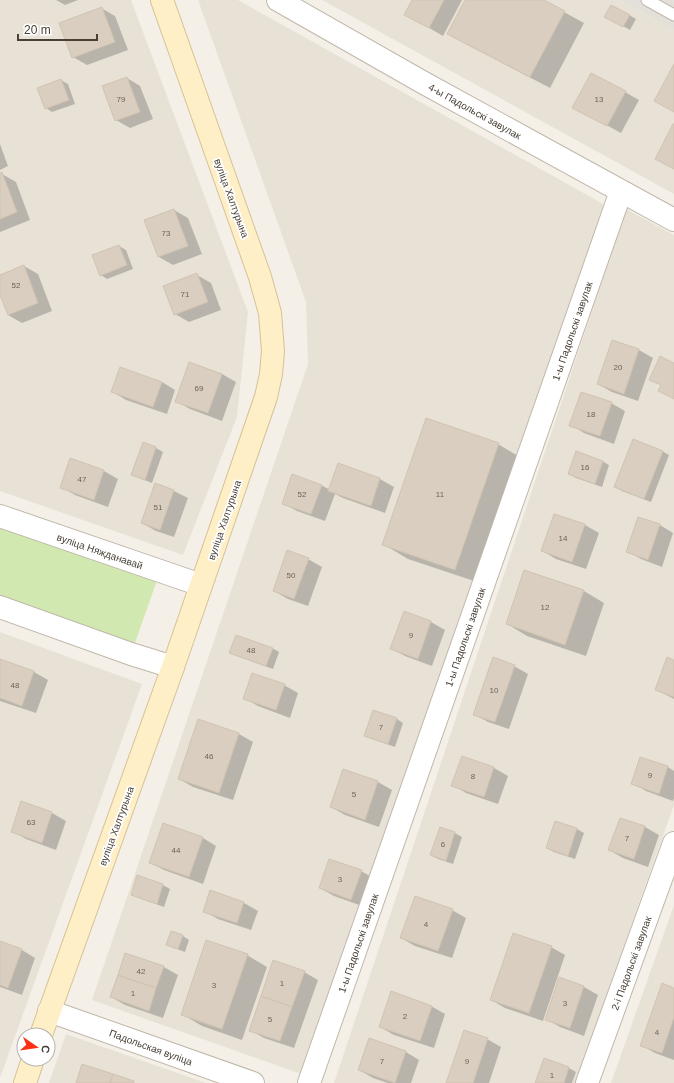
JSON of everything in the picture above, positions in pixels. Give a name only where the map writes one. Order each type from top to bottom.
[{"type":"street","name":"вуліца Халтурына","points":[[44,1027],[173,667],[266,397],[271,374],[273,351],[270,313],[260,277],[162,0]]},
{"type":"street","name":"4-ы Падольскі завулак","points":[[278,0],[424,83],[674,220]]},
{"type":"street","name":"1-ы Падольскі завулак","points":[[310,1083],[621,191]]},
{"type":"street","name":"вуліца Няжданавай","points":[[0,516],[201,586]]},
{"type":"street","points":[[0,606],[131,654],[173,667]]},
{"type":"street","name":"2-і Падольскі завулак","points":[[587,1083],[674,842]]},
{"type":"street","name":"Падольская вуліца","points":[[49,1011],[253,1083]]},
{"type":"street","points":[[24,1083],[30,1067]]},
{"type":"lane","points":[[647,0],[674,15]]},
{"type":"shaded area","points":[[0,0],[131,0],[248,312],[237,417],[183,555],[0,491]]},
{"type":"shaded area","points":[[198,0],[238,0],[605,205],[301,1074],[92,1000],[308,364],[306,302]]},
{"type":"shaded area","points":[[322,0],[620,0],[674,30],[674,194]]},
{"type":"shaded area","points":[[620,0],[674,0],[674,30]]},
{"type":"shaded area","points":[[626,209],[674,235],[674,805],[575,1083],[334,1083]]},
{"type":"shaded area","points":[[0,632],[142,684],[18,1027],[16,1027],[16,1034],[0,1078]]},
{"type":"shaded area","points":[[674,905],[674,1083],[611,1083]]},
{"type":"shaded area","points":[[66,1034],[206,1083],[49,1083],[55,1067],[56,1067],[56,1063]]},
{"type":"green space","points":[[0,516],[160,572],[131,654],[0,607]]},
{"type":"building","points":[[412,0],[444,0],[429,28],[404,15]]},
{"type":"building","points":[[465,0],[544,0],[565,11],[530,77],[447,34]]},
{"type":"building","points":[[611,5],[630,15],[623,27],[604,17]]},
{"type":"building","points":[[102,7],[115,42],[72,58],[59,23]]},
{"type":"building","points":[[674,64],[674,112],[654,101]]},
{"type":"building","points":[[591,73],[626,91],[607,126],[572,108]]},
{"type":"building","points":[[127,77],[140,112],[115,121],[102,86]]},
{"type":"building","points":[[61,79],[69,100],[45,109],[37,88]]},
{"type":"building","points":[[674,124],[674,169],[655,159]]},
{"type":"building","points":[[2,172],[17,212],[0,219],[0,173]]},
{"type":"building","points":[[174,209],[188,246],[158,257],[144,220]]},
{"type":"building","points":[[119,245],[127,265],[100,276],[92,255]]},
{"type":"building","points":[[24,265],[38,303],[8,315],[0,295],[0,275]]},
{"type":"building","points":[[197,273],[208,302],[174,315],[163,286]]},
{"type":"building","points":[[612,340],[639,349],[624,394],[597,384]]},
{"type":"building","points":[[660,356],[674,363],[674,399],[658,391],[661,385],[649,380]]},
{"type":"building","points":[[189,362],[222,374],[208,413],[175,402]]},
{"type":"building","points":[[120,367],[162,382],[153,407],[111,392]]},
{"type":"building","points":[[581,392],[612,402],[600,436],[569,426]]},
{"type":"building","points":[[426,418],[499,443],[455,570],[382,545]]},
{"type":"building","points":[[633,439],[663,451],[644,499],[614,487]]},
{"type":"building","points":[[143,442],[156,447],[145,480],[131,475]]},
{"type":"building","points":[[576,451],[603,461],[595,484],[568,474]]},
{"type":"building","points":[[70,458],[104,470],[94,500],[60,488]]},
{"type":"building","points":[[338,463],[380,478],[371,506],[328,491]]},
{"type":"building","points":[[292,474],[322,485],[311,514],[282,504]]},
{"type":"building","points":[[155,483],[174,490],[160,530],[141,523]]},
{"type":"building","points":[[554,514],[585,524],[572,562],[541,551]]},
{"type":"building","points":[[638,517],[660,524],[648,560],[626,552]]},
{"type":"building","points":[[287,550],[309,558],[294,599],[273,591]]},
{"type":"building","points":[[524,570],[584,590],[565,645],[506,624]]},
{"type":"building","points":[[404,611],[431,621],[418,659],[390,649]]},
{"type":"building","points":[[236,635],[273,648],[266,666],[229,653]]},
{"type":"building","points":[[493,657],[515,665],[495,722],[473,715]]},
{"type":"building","points":[[667,657],[674,660],[674,697],[655,690]]},
{"type":"building","points":[[0,659],[34,671],[22,706],[0,698]]},
{"type":"building","points":[[252,673],[285,684],[276,710],[243,699]]},
{"type":"building","points":[[373,710],[397,718],[388,744],[364,736]]},
{"type":"building","points":[[198,719],[239,733],[219,793],[178,779]]},
{"type":"building","points":[[462,756],[494,767],[484,797],[451,786]]},
{"type":"building","points":[[640,757],[668,766],[659,794],[631,784]]},
{"type":"building","points":[[343,769],[378,781],[365,820],[330,807]]},
{"type":"building","points":[[21,801],[52,812],[42,843],[11,832]]},
{"type":"building","points":[[620,818],[645,826],[634,859],[608,850]]},
{"type":"building","points":[[555,821],[577,828],[568,856],[546,848]]},
{"type":"building","points":[[163,823],[203,837],[189,877],[149,863]]},
{"type":"building","points":[[440,827],[455,832],[446,861],[430,855]]},
{"type":"building","points":[[329,859],[362,870],[351,900],[319,888]]},
{"type":"building","points":[[137,875],[163,884],[157,904],[131,895]]},
{"type":"building","points":[[210,890],[244,902],[237,923],[203,912]]},
{"type":"building","points":[[415,896],[453,909],[438,951],[400,938]]},
{"type":"building","points":[[171,931],[183,935],[178,949],[166,945]]},
{"type":"building","points":[[513,933],[552,946],[529,1013],[490,1000]]},
{"type":"building","points":[[206,940],[248,954],[222,1029],[181,1015]]},
{"type":"building","points":[[0,941],[22,949],[8,988],[0,985]]},
{"type":"building","points":[[125,953],[164,966],[156,988],[118,975]]},
{"type":"building","points":[[273,960],[305,971],[292,1007],[261,996]]},
{"type":"building","points":[[118,975],[156,988],[149,1011],[110,997]]},
{"type":"building","points":[[559,977],[584,986],[570,1028],[545,1020]]},
{"type":"building","points":[[662,983],[674,988],[674,1017],[662,1053],[640,1046]]},
{"type":"building","points":[[391,991],[432,1006],[420,1041],[379,1027]]},
{"type":"building","points":[[261,996],[292,1007],[280,1041],[249,1031]]},
{"type":"building","points":[[464,1030],[488,1038],[473,1083],[446,1083]]},
{"type":"building","points":[[369,1038],[406,1051],[395,1083],[358,1070]]},
{"type":"building","points":[[544,1058],[569,1067],[564,1083],[535,1083]]},
{"type":"building","points":[[82,1064],[113,1074],[110,1083],[76,1083]]},
{"type":"building","points":[[113,1074],[134,1081],[134,1083],[110,1083]]}]
